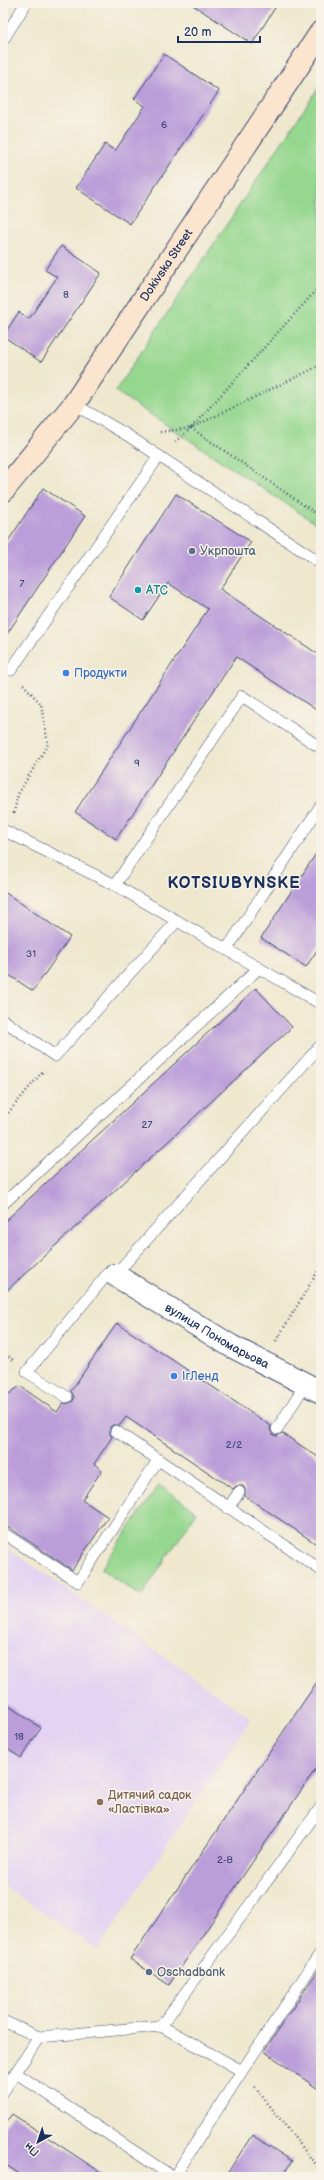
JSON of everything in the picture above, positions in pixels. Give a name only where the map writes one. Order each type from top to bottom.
[{"type":"street","name":"Dokivska Street","points":[[3,491],[74,404],[321,32]]},
{"type":"street","name":"вулиця Пономарьова","points":[[115,1275],[231,1346],[313,1388]]},
{"type":"lane","points":[[3,40],[26,3]]},
{"type":"lane","points":[[74,404],[127,435],[321,563]]},
{"type":"lane","points":[[7,668],[159,456]]},
{"type":"lane","points":[[115,885],[242,696],[321,748]]},
{"type":"lane","points":[[227,949],[321,805]]},
{"type":"lane","points":[[6,831],[115,885],[321,1004]]},
{"type":"lane","points":[[3,1020],[55,1056],[177,921]]},
{"type":"lane","points":[[3,1204],[259,968]]},
{"type":"lane","points":[[67,1397],[27,1372],[105,1277],[108,1274],[115,1275],[321,1045]]},
{"type":"lane","points":[[277,1430],[313,1388]]},
{"type":"lane","points":[[116,1431],[321,1570]]},
{"type":"lane","points":[[3,1533],[78,1582],[158,1460]]},
{"type":"lane","points":[[228,1508],[239,1492]]},
{"type":"lane","points":[[161,2026],[321,1807]]},
{"type":"lane","points":[[16,2073],[173,2177],[321,1952]]},
{"type":"lane","points":[[3,2021],[39,2037],[161,2026],[242,2071]]},
{"type":"lane","points":[[3,2092],[39,2037]]},
{"type":"path","points":[[159,456],[191,428],[321,285]]},
{"type":"path","points":[[127,435],[191,428],[321,365]]},
{"type":"path","points":[[191,428],[321,517]]},
{"type":"path","points":[[6,831],[18,794],[48,744],[41,704],[7,668]]},
{"type":"path","points":[[3,1119],[55,1056]]},
{"type":"path","points":[[263,1363],[321,1266]]},
{"type":"path","points":[[242,2071],[321,2171]]},
{"type":"shaded area","name":"Дитячий садок «Ластівка»","points":[[3,1545],[251,1718],[98,1950],[3,1885]]},
{"type":"green space","points":[[321,84],[321,527],[115,391]]},
{"type":"green space","points":[[159,1485],[197,1512],[141,1596],[101,1569]]},
{"type":"building","points":[[190,3],[278,3],[252,44]]},
{"type":"building","points":[[164,54],[219,91],[130,224],[76,188],[105,144],[115,151],[145,106],[134,99]]},
{"type":"building","points":[[61,246],[101,273],[41,362],[3,336],[19,312],[29,319],[57,277],[45,270]]},
{"type":"building","points":[[43,488],[85,516],[3,640],[3,549]]},
{"type":"building","points":[[176,494],[251,542],[220,589],[321,656],[321,713],[236,657],[116,839],[75,812],[208,609],[168,583],[143,620],[109,597]]},
{"type":"building","points":[[321,846],[321,944],[306,967],[261,938]]},
{"type":"building","points":[[3,891],[70,937],[33,991],[3,971]]},
{"type":"building","points":[[256,988],[292,1027],[3,1294],[3,1223]]},
{"type":"building","points":[[117,1323],[271,1426],[270,1429],[273,1435],[277,1436],[282,1433],[321,1459],[321,1547],[245,1496],[245,1489],[243,1486],[236,1486],[233,1489],[126,1417],[120,1425],[113,1425],[110,1427],[110,1434],[112,1437],[94,1464],[102,1470],[82,1500],[108,1517],[72,1570],[3,1524],[3,1398],[20,1386],[57,1412],[63,1403],[67,1404],[73,1401],[74,1397],[71,1391]]},
{"type":"building","points":[[321,1676],[321,1761],[169,1985],[130,1959]]},
{"type":"building","points":[[3,1702],[41,1728],[21,1758],[3,1746]]},
{"type":"building","points":[[321,1966],[321,2091],[264,2051]]},
{"type":"building","points":[[12,2114],[108,2177],[24,2177],[3,2163],[3,2127]]},
{"type":"building","points":[[252,2135],[292,2161],[282,2177],[225,2177]]},
{"type":"place","name":"Укрпошта","points":[[192,551]]},
{"type":"place","name":"АТС","points":[[138,590]]},
{"type":"place","name":"Продукти","points":[[66,673]]},
{"type":"place","name":"ІгЛенд","points":[[174,1376]]},
{"type":"place","name":"Дитячий садок «Ластівка»","points":[[100,1802]]},
{"type":"place","name":"Oschadbank","points":[[149,1972]]},
{"type":"district","name":"KOTSIUBYNSKE","points":[[234,883]]}]
